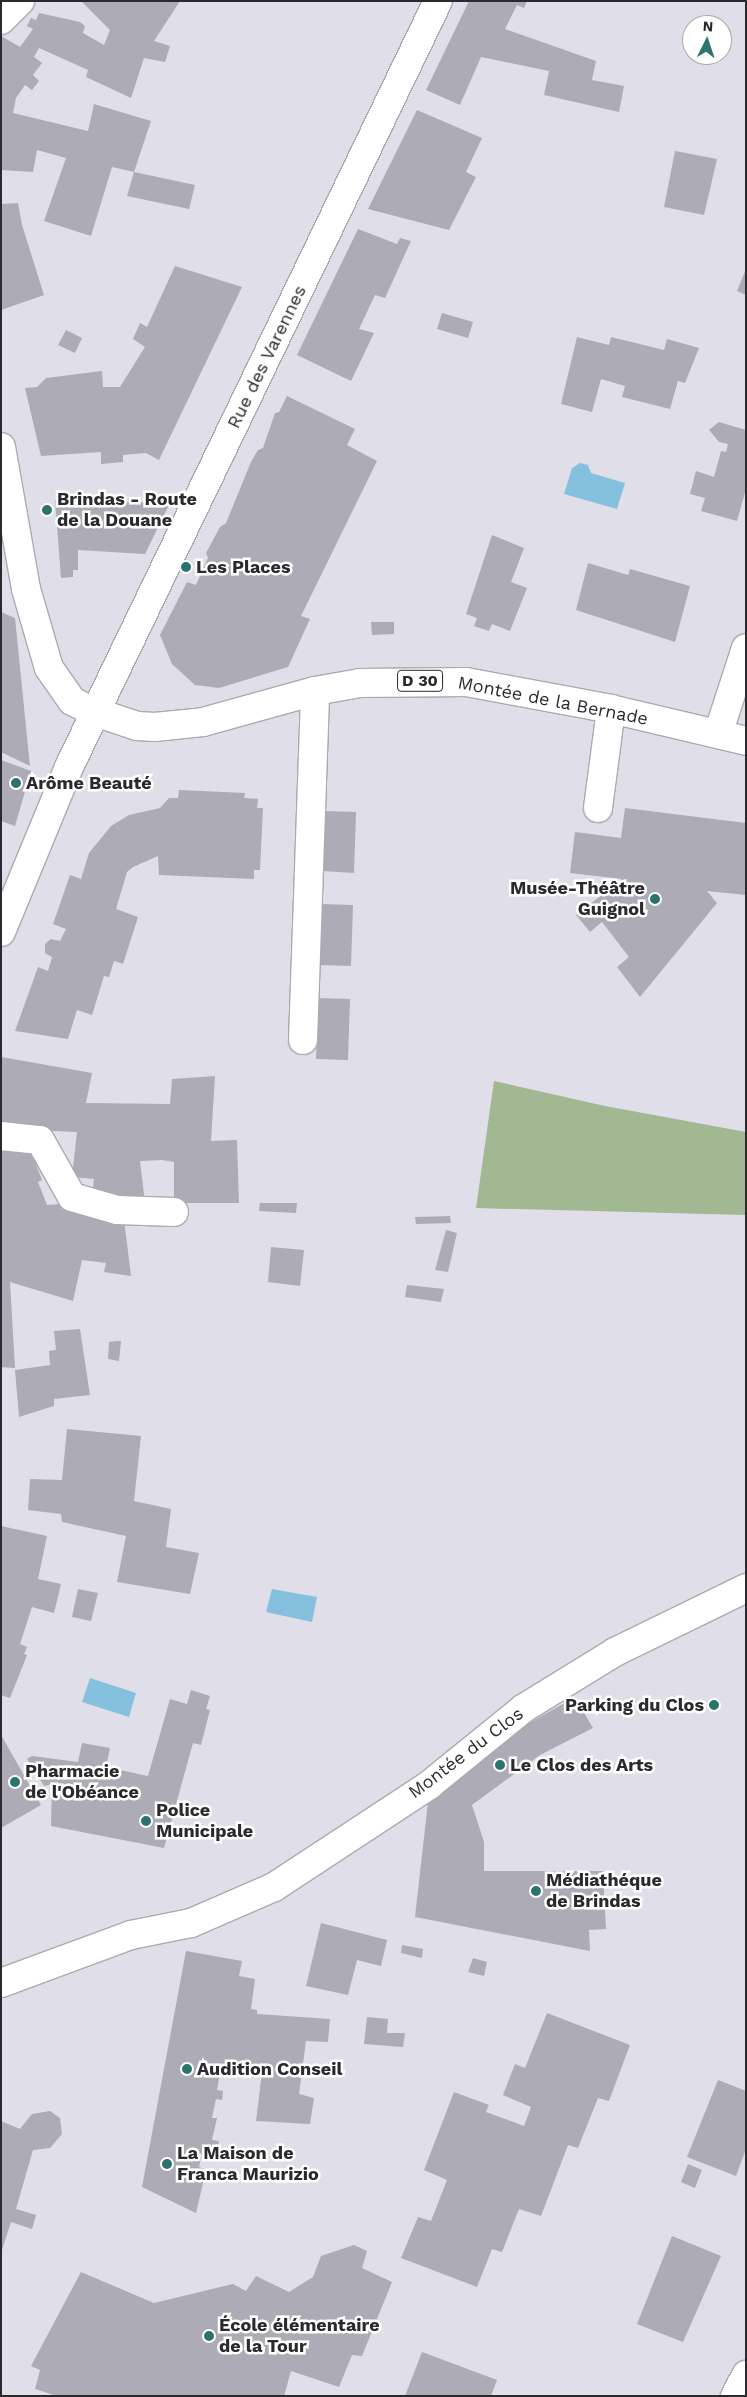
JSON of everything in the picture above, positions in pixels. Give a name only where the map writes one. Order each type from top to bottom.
[{"type":"street","points":[[1,20],[20,1]]},
{"type":"street","name":"Rue des Varennes","points":[[1,932],[95,712],[438,1]]},
{"type":"street","name":"D 30","points":[[1,447],[26,589],[49,668],[72,701],[95,712]]},
{"type":"street","points":[[718,734],[746,648]]},
{"type":"street","name":"Montée de la Bernade","points":[[95,712],[131,724],[155,728],[203,722],[315,690],[360,683],[466,682],[611,709],[746,741]]},
{"type":"street","points":[[303,1040],[315,690]]},
{"type":"street","points":[[598,808],[611,709]]},
{"type":"street","points":[[1,1136],[40,1140],[72,1197],[117,1210],[174,1212]]},
{"type":"street","name":"Montée du Clos","points":[[1,1983],[131,1935],[191,1923],[274,1887],[429,1785],[524,1708],[616,1652],[746,1588]]},
{"type":"street","points":[[734,2396],[746,2375]]},
{"type":"green space","points":[[494,1081],[605,1106],[746,1132],[746,1215],[476,1208]]},
{"type":"water","points":[[580,463],[588,465],[591,473],[625,483],[617,509],[564,494],[572,468]]},
{"type":"water","points":[[272,1589],[317,1597],[312,1622],[266,1612]]},
{"type":"water","points":[[90,1678],[136,1693],[129,1717],[82,1702]]},
{"type":"building","points":[[81,1],[180,1],[154,41],[170,46],[165,62],[144,58],[131,98],[86,77],[88,70],[39,48],[34,57],[42,63],[33,75],[39,81],[32,90],[25,85],[16,98],[13,113],[88,131],[94,104],[151,121],[134,172],[112,167],[91,236],[44,221],[66,158],[37,150],[33,172],[1,170],[1,36],[20,47],[33,29],[27,26],[31,18],[36,20],[39,13],[80,22],[85,26],[83,33],[104,45],[110,30]]},
{"type":"building","points":[[469,1],[527,1],[524,8],[517,5],[505,29],[596,61],[592,80],[624,86],[619,112],[544,95],[549,71],[481,57],[460,105],[426,90]]},
{"type":"building","points":[[417,110],[482,138],[466,172],[476,177],[449,230],[368,209]]},
{"type":"building","points":[[675,151],[717,159],[704,215],[664,207]]},
{"type":"building","points":[[134,172],[195,185],[189,209],[127,196]]},
{"type":"building","points":[[18,203],[22,225],[44,295],[1,310],[1,204]]},
{"type":"building","points":[[358,229],[397,244],[400,238],[411,241],[385,298],[375,295],[359,329],[374,333],[351,381],[297,355]]},
{"type":"building","points":[[175,266],[242,287],[159,460],[146,453],[123,455],[123,462],[101,464],[101,452],[41,456],[25,388],[37,387],[46,378],[102,371],[103,387],[120,387],[145,347],[133,339],[140,323],[147,327]]},
{"type":"building","points":[[746,269],[746,295],[737,291]]},
{"type":"building","points":[[442,313],[473,322],[468,338],[437,329]]},
{"type":"building","points":[[66,330],[82,338],[75,353],[58,345]]},
{"type":"building","points":[[577,337],[609,345],[611,337],[664,350],[667,339],[699,348],[685,383],[678,381],[670,409],[622,397],[625,386],[601,379],[592,412],[561,404]]},
{"type":"building","points":[[287,396],[355,429],[347,445],[377,461],[301,616],[310,619],[288,667],[219,688],[195,685],[172,664],[160,635],[187,582],[196,585],[208,558],[206,553],[220,527],[226,523],[251,462],[258,450],[263,448],[275,413],[279,412]]},
{"type":"building","points":[[719,422],[746,430],[746,489],[737,521],[701,511],[705,498],[690,494],[696,471],[714,477],[721,451],[726,452],[728,444],[719,442],[709,430]]},
{"type":"building","points":[[55,500],[170,503],[145,554],[78,550],[78,570],[73,570],[73,577],[61,578]]},
{"type":"building","points":[[492,535],[524,548],[511,582],[527,588],[510,631],[492,624],[489,631],[474,626],[477,618],[466,614]]},
{"type":"building","points":[[588,563],[628,575],[630,569],[690,586],[675,642],[576,610]]},
{"type":"building","points":[[1,612],[15,618],[30,766],[1,752]]},
{"type":"building","points":[[371,622],[394,622],[394,634],[372,635]]},
{"type":"building","points":[[1,760],[31,771],[15,826],[1,821]]},
{"type":"building","points":[[179,790],[245,793],[244,798],[258,799],[257,808],[263,808],[260,870],[254,870],[254,879],[159,875],[158,856],[133,867],[127,872],[116,909],[138,917],[123,964],[114,961],[109,977],[104,976],[92,1015],[77,1010],[68,1039],[15,1031],[38,967],[48,971],[52,957],[45,953],[45,944],[51,939],[60,941],[66,929],[53,924],[70,875],[81,879],[89,853],[111,826],[129,815],[160,808],[169,798],[178,798]]},
{"type":"building","name":"Musée-Théâtre Guignol","points":[[625,808],[746,823],[746,895],[707,891],[717,903],[640,997],[617,967],[629,957],[602,922],[590,932],[576,915],[622,879],[570,873],[575,832],[621,838]]},
{"type":"building","points":[[324,811],[356,812],[354,873],[322,871]]},
{"type":"building","points":[[321,904],[353,905],[351,966],[319,965]]},
{"type":"building","points":[[318,998],[350,999],[348,1060],[316,1059]]},
{"type":"building","points":[[1,1057],[92,1073],[86,1103],[170,1104],[172,1079],[215,1076],[211,1141],[237,1140],[239,1203],[174,1203],[174,1162],[162,1160],[140,1161],[145,1203],[118,1202],[93,1188],[94,1179],[72,1177],[77,1132],[30,1130],[1,1124]]},
{"type":"building","points":[[1,1145],[30,1149],[42,1180],[38,1182],[47,1205],[61,1204],[61,1209],[124,1219],[131,1276],[104,1272],[106,1263],[82,1260],[73,1301],[10,1282],[15,1368],[1,1367]]},
{"type":"building","points":[[260,1203],[297,1203],[296,1213],[259,1211]]},
{"type":"building","points":[[450,1216],[451,1223],[416,1224],[415,1217]]},
{"type":"building","points":[[446,1230],[457,1233],[448,1272],[435,1270]]},
{"type":"building","points":[[271,1247],[304,1250],[300,1286],[268,1282]]},
{"type":"building","points":[[407,1285],[444,1289],[441,1302],[405,1297]]},
{"type":"building","points":[[80,1329],[90,1395],[54,1399],[54,1406],[19,1417],[15,1370],[50,1365],[49,1351],[56,1350],[54,1331]]},
{"type":"building","points":[[121,1341],[119,1361],[108,1359],[109,1342]]},
{"type":"building","points":[[67,1429],[141,1436],[134,1501],[171,1509],[166,1547],[199,1553],[190,1594],[117,1582],[126,1536],[62,1522],[61,1514],[28,1510],[30,1479],[62,1480]]},
{"type":"building","points":[[1,1526],[47,1536],[38,1579],[61,1584],[54,1613],[32,1607],[20,1644],[27,1647],[24,1654],[27,1655],[10,1698],[1,1695]]},
{"type":"building","points":[[78,1589],[98,1593],[91,1621],[72,1617]]},
{"type":"building","points":[[191,1690],[210,1696],[206,1709],[210,1710],[201,1745],[193,1743],[164,1848],[51,1826],[52,1784],[44,1786],[27,1759],[32,1756],[78,1762],[82,1743],[110,1748],[106,1767],[148,1776],[170,1699],[187,1704]]},
{"type":"building","points":[[575,1697],[593,1728],[540,1755],[472,1805],[484,1842],[484,1871],[603,1871],[606,1929],[589,1930],[590,1951],[415,1917],[428,1802],[522,1727]]},
{"type":"building","name":"Pharmacie de l'Obéance","points":[[1,1735],[41,1805],[1,1828]]},
{"type":"building","points":[[321,1923],[387,1940],[381,1966],[357,1960],[348,1995],[306,1986]]},
{"type":"building","points":[[402,1945],[423,1949],[422,1958],[401,1953]]},
{"type":"building","points":[[186,1951],[242,1961],[239,1976],[255,1979],[251,2009],[257,2010],[257,2014],[330,2019],[328,2042],[306,2041],[299,2094],[314,2098],[310,2124],[256,2121],[262,2072],[253,2075],[234,2067],[233,2075],[220,2073],[217,2090],[223,2091],[222,2100],[216,2099],[212,2118],[217,2118],[212,2140],[219,2141],[215,2159],[202,2153],[199,2167],[206,2170],[196,2213],[142,2187]]},
{"type":"building","points":[[473,1958],[487,1962],[484,1976],[468,1972]]},
{"type":"building","points":[[547,2013],[630,2045],[609,2101],[598,2098],[578,2148],[568,2145],[541,2216],[519,2209],[502,2252],[492,2249],[477,2287],[401,2258],[418,2217],[431,2221],[447,2180],[424,2170],[454,2092],[489,2105],[486,2112],[524,2126],[531,2107],[503,2095],[515,2064],[525,2068]]},
{"type":"building","points":[[367,2017],[388,2019],[387,2033],[405,2033],[403,2047],[364,2044]]},
{"type":"building","points":[[718,2080],[746,2091],[746,2149],[736,2176],[687,2157]]},
{"type":"building","points":[[50,2111],[60,2118],[62,2134],[50,2148],[33,2150],[16,2209],[36,2215],[32,2229],[11,2222],[1,2253],[1,2121],[20,2129],[32,2114]]},
{"type":"building","points":[[688,2164],[702,2170],[695,2188],[681,2182]]},
{"type":"building","points":[[672,2236],[721,2256],[683,2342],[637,2324]]},
{"type":"building","name":"École élémentaire de la Tour","points":[[354,2245],[367,2251],[362,2268],[392,2282],[362,2356],[352,2355],[339,2387],[291,2371],[284,2396],[57,2396],[35,2389],[40,2370],[31,2366],[81,2272],[154,2303],[233,2284],[246,2291],[256,2276],[289,2292],[313,2277],[321,2256]]},
{"type":"building","points":[[422,2352],[497,2380],[491,2396],[405,2396]]},
{"type":"place","name":"Brindas - Route de la Douane","points":[[47,510]]},
{"type":"place","name":"Les Places","points":[[186,567]]},
{"type":"place","name":"Arôme Beauté","points":[[16,783]]},
{"type":"place","name":"Musée-Théâtre Guignol","points":[[655,899]]},
{"type":"place","name":"Parking du Clos","points":[[714,1705]]},
{"type":"place","name":"Le Clos des Arts","points":[[500,1765]]},
{"type":"place","name":"Pharmacie de l'Obéance","points":[[15,1782]]},
{"type":"place","name":"Police Municipale","points":[[146,1821]]},
{"type":"place","name":"Médiathéque de Brindas","points":[[536,1891]]},
{"type":"place","name":"Audition Conseil","points":[[187,2069]]},
{"type":"place","name":"La Maison de Franca Maurizio","points":[[167,2164]]},
{"type":"place","name":"École élémentaire de la Tour","points":[[209,2336]]}]
